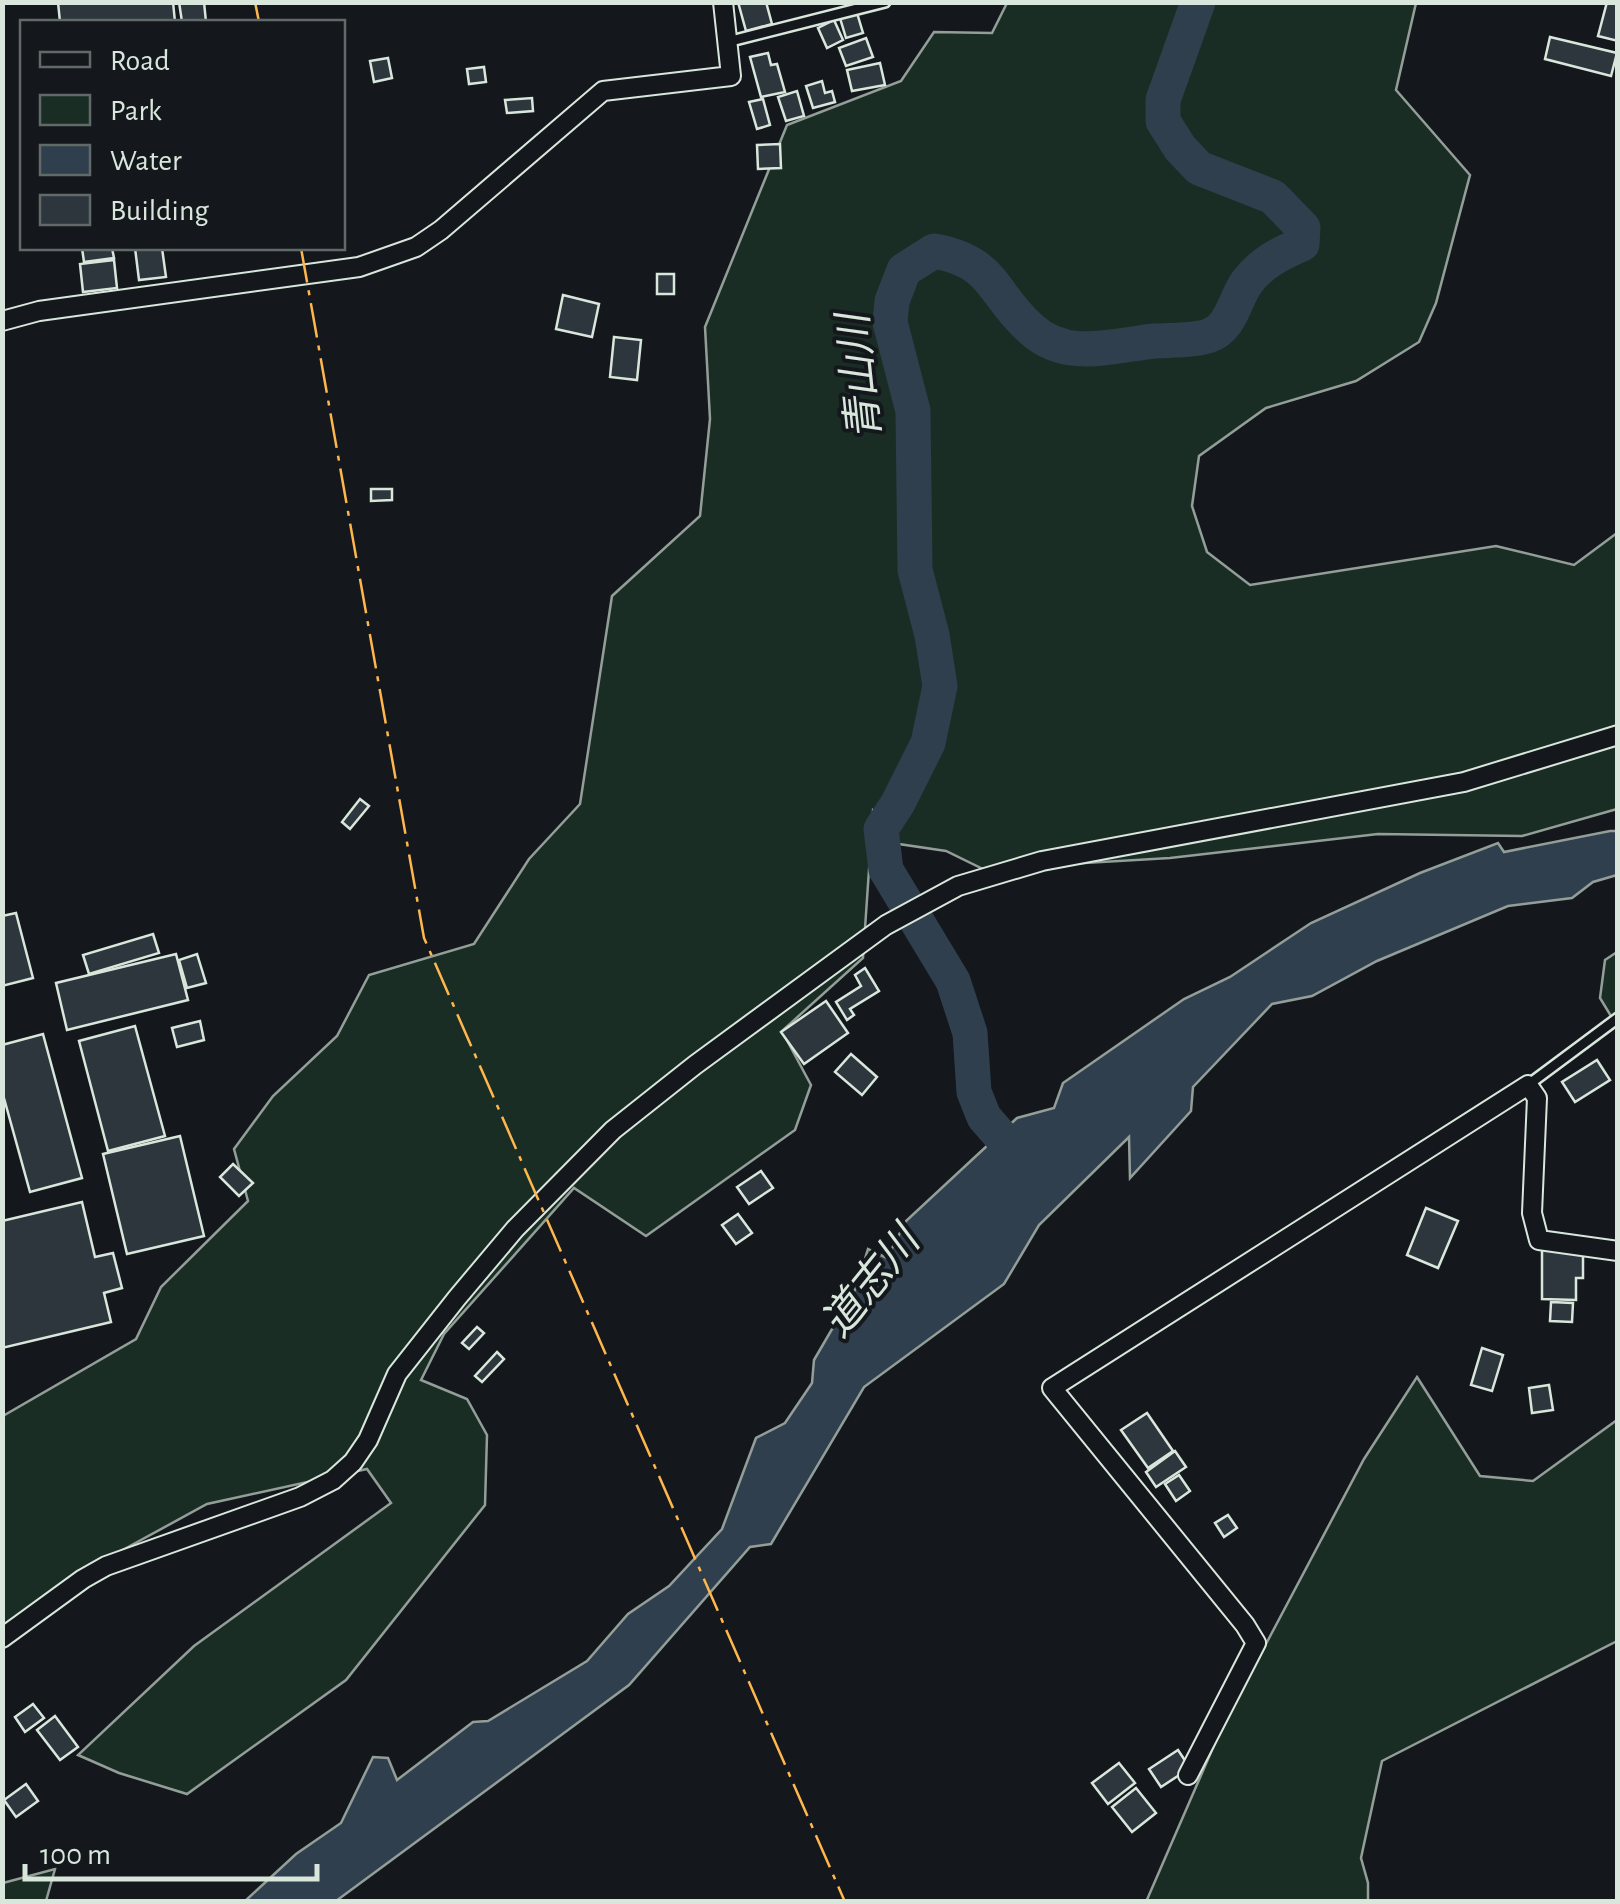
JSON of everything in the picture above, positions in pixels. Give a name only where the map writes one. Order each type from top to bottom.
[{"type":"street","points":[[2,321],[39,312],[360,267],[416,247],[441,230],[603,90],[732,76],[722,2]]},
{"type":"street","points":[[2,1638],[106,1566],[300,1496],[345,1471],[368,1440],[397,1374],[500,1245],[552,1190],[614,1130],[664,1089],[886,925],[922,903],[981,878],[1042,861],[1464,782],[1616,738]]},
{"type":"street","points":[[1188,1775],[1256,1643],[1245,1624],[1052,1388],[1528,1085],[1537,1098],[1532,1212],[1539,1240],[1618,1251]]},
{"type":"lane","points":[[727,42],[885,2]]},
{"type":"lane","points":[[1528,1085],[1618,1018]]},
{"type":"green space","points":[[1007,3],[1416,3],[1396,90],[1470,175],[1436,303],[1419,342],[1356,381],[1266,408],[1199,456],[1192,506],[1207,552],[1250,585],[1496,546],[1574,565],[1617,533],[1617,809],[1522,836],[1378,834],[1170,858],[983,869],[946,851],[899,844],[873,811],[863,958],[782,1031],[811,1085],[795,1130],[646,1236],[574,1188],[444,1334],[421,1380],[467,1399],[487,1435],[485,1505],[346,1680],[187,1794],[119,1773],[78,1755],[194,1646],[391,1503],[367,1469],[207,1504],[86,1570],[3,1625],[3,1416],[136,1339],[161,1287],[248,1201],[234,1149],[273,1096],[337,1036],[369,975],[474,944],[529,859],[580,804],[612,596],[700,516],[710,419],[705,327],[787,125],[901,81],[934,32],[992,33]]},
{"type":"green space","points":[[1617,952],[1617,1026],[1600,998],[1605,960]]},
{"type":"green space","points":[[1417,1377],[1480,1476],[1533,1481],[1617,1420],[1617,1641],[1382,1761],[1361,1858],[1368,1901],[1146,1902],[1222,1727],[1364,1459]]},
{"type":"green space","points":[[55,1869],[46,1901],[3,1901],[3,1883]]},
{"type":"water","name":"道志川","points":[[1617,831],[1617,875],[1593,882],[1572,898],[1508,906],[1377,961],[1312,996],[1272,1004],[1193,1087],[1191,1111],[1130,1178],[1129,1137],[1039,1225],[1004,1284],[864,1387],[771,1544],[750,1547],[629,1685],[336,1901],[245,1901],[296,1854],[341,1823],[373,1757],[388,1758],[397,1780],[473,1722],[488,1721],[587,1661],[628,1614],[669,1586],[722,1529],[756,1438],[785,1423],[812,1383],[814,1360],[856,1288],[868,1249],[887,1258],[906,1221],[1017,1118],[1054,1108],[1063,1083],[1184,999],[1230,977],[1311,923],[1420,873],[1498,843],[1504,852]]},
{"type":"building","points":[[58,2],[173,2],[175,20],[60,20]]},
{"type":"building","points":[[179,2],[204,2],[206,20],[182,20]]},
{"type":"building","points":[[738,2],[766,2],[772,24],[746,31]]},
{"type":"building","points":[[1607,2],[1618,2],[1618,41],[1598,36]]},
{"type":"building","points":[[857,13],[863,33],[846,38],[840,18]]},
{"type":"building","points":[[834,20],[843,40],[827,48],[818,28]]},
{"type":"building","points":[[1550,37],[1617,53],[1611,76],[1545,59]]},
{"type":"building","points":[[866,38],[873,57],[846,66],[839,48]]},
{"type":"building","points":[[768,53],[771,65],[777,64],[785,92],[761,97],[750,57]]},
{"type":"building","points":[[388,58],[392,78],[374,82],[370,61]]},
{"type":"building","points":[[880,63],[885,85],[852,91],[847,70]]},
{"type":"building","points":[[484,67],[486,82],[469,84],[467,69]]},
{"type":"building","points":[[822,81],[825,93],[832,91],[835,102],[813,108],[806,86]]},
{"type":"building","points":[[797,91],[804,116],[786,121],[778,97]]},
{"type":"building","points":[[532,98],[533,111],[507,113],[505,100]]},
{"type":"building","points":[[763,99],[770,125],[757,129],[749,102]]},
{"type":"building","points":[[780,144],[781,168],[758,169],[757,145]]},
{"type":"building","points":[[82,250],[112,250],[114,258],[84,262]]},
{"type":"building","points":[[135,250],[162,250],[166,277],[139,280]]},
{"type":"building","points":[[114,260],[117,288],[83,292],[80,264]]},
{"type":"building","points":[[657,274],[674,274],[674,294],[657,294]]},
{"type":"building","points":[[563,295],[599,304],[592,337],[556,329]]},
{"type":"building","points":[[614,337],[641,340],[637,380],[610,377]]},
{"type":"building","points":[[371,489],[392,489],[392,500],[371,501]]},
{"type":"building","points":[[360,799],[369,806],[350,829],[342,822]]},
{"type":"building","points":[[16,913],[33,978],[2,986],[2,916]]},
{"type":"building","points":[[153,934],[159,953],[89,974],[83,955]]},
{"type":"building","points":[[176,954],[188,1000],[67,1030],[56,983]]},
{"type":"building","points":[[197,954],[206,983],[187,988],[179,960]]},
{"type":"building","points":[[865,968],[879,991],[850,1009],[854,1015],[847,1020],[836,1002],[861,986],[855,975]]},
{"type":"building","points":[[826,1001],[848,1033],[804,1064],[781,1032]]},
{"type":"building","points":[[200,1021],[204,1040],[177,1047],[172,1028]]},
{"type":"building","points":[[135,1026],[165,1136],[108,1151],[79,1041]]},
{"type":"building","points":[[43,1034],[82,1178],[30,1192],[2,1091],[2,1045]]},
{"type":"building","points":[[851,1054],[877,1077],[862,1095],[835,1072]]},
{"type":"building","points":[[1597,1060],[1610,1080],[1575,1102],[1562,1082]]},
{"type":"building","points":[[180,1136],[204,1236],[127,1254],[103,1154]]},
{"type":"building","points":[[233,1164],[253,1183],[239,1196],[220,1177]]},
{"type":"building","points":[[761,1171],[773,1188],[749,1204],[737,1187]]},
{"type":"building","points":[[82,1202],[95,1257],[113,1253],[122,1288],[104,1293],[111,1322],[2,1348],[2,1221]]},
{"type":"building","points":[[1426,1208],[1458,1221],[1438,1268],[1407,1255]]},
{"type":"building","points":[[738,1214],[752,1233],[736,1244],[722,1225]]},
{"type":"building","points":[[1542,1249],[1583,1250],[1583,1278],[1576,1278],[1576,1300],[1542,1299]]},
{"type":"building","points":[[1551,1302],[1573,1303],[1572,1322],[1550,1321]]},
{"type":"building","points":[[477,1327],[484,1333],[469,1349],[462,1343]]},
{"type":"building","points":[[1482,1348],[1503,1355],[1492,1391],[1471,1385]]},
{"type":"building","points":[[497,1352],[504,1359],[482,1382],[475,1376]]},
{"type":"building","points":[[1549,1385],[1553,1410],[1532,1413],[1529,1388]]},
{"type":"building","points":[[1147,1413],[1173,1451],[1148,1468],[1121,1430]]},
{"type":"building","points":[[1175,1451],[1186,1467],[1156,1487],[1146,1472]]},
{"type":"building","points":[[1179,1475],[1190,1491],[1176,1501],[1165,1484]]},
{"type":"building","points":[[1228,1515],[1237,1528],[1224,1537],[1215,1523]]},
{"type":"building","points":[[33,1704],[44,1718],[25,1732],[15,1717]]},
{"type":"building","points":[[55,1716],[78,1747],[60,1760],[37,1730]]},
{"type":"building","points":[[1178,1750],[1190,1768],[1161,1787],[1149,1769]]},
{"type":"building","points":[[1119,1763],[1135,1783],[1108,1804],[1092,1783]]},
{"type":"building","points":[[26,1784],[38,1801],[16,1817],[4,1800]]},
{"type":"building","points":[[1136,1788],[1156,1813],[1132,1832],[1112,1807]]},
{"type":"waterway","name":"青山川","points":[[1030,1170],[984,1117],[974,1092],[970,1033],[953,981],[886,870],[881,829],[928,743],[940,686],[915,570],[913,411],[890,322],[892,301],[904,270],[934,251],[954,256],[981,271],[1031,329],[1060,345],[1091,349],[1196,339],[1222,327],[1253,275],[1272,259],[1302,244],[1303,228],[1273,197],[1199,168],[1163,121],[1163,100],[1198,2]]},
{"type":"power","points":[[255,2],[259,20]]},
{"type":"power","points":[[301,250],[424,938],[845,1902]]}]
